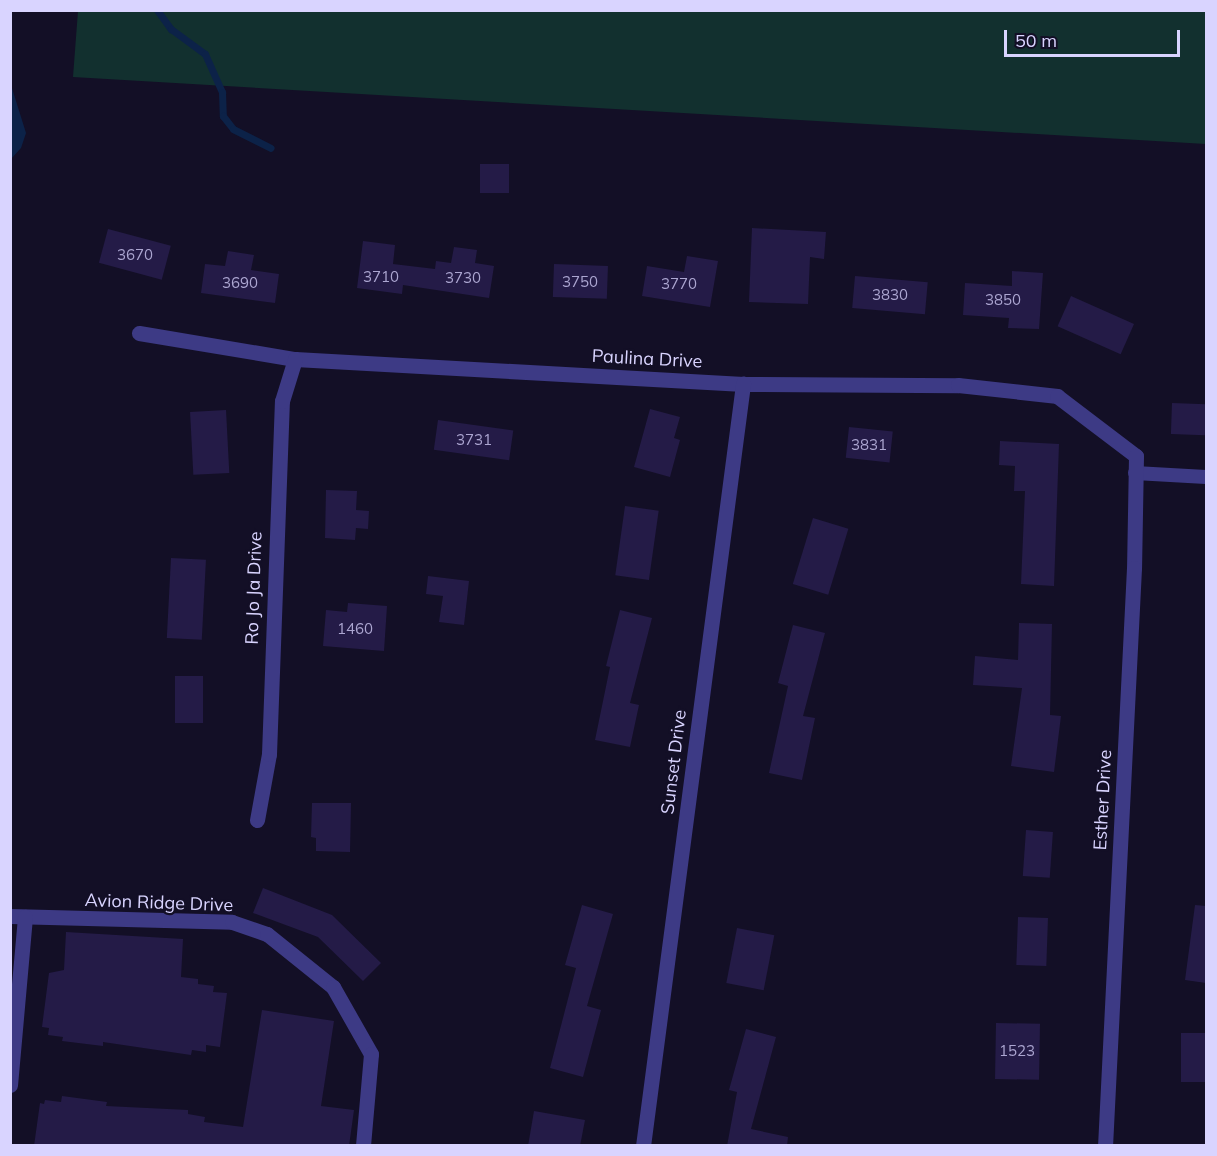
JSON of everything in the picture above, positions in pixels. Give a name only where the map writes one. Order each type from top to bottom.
[{"type":"street","name":"Paulina Drive","points":[[139,333],[295,359],[743,384],[958,385],[1057,396],[1136,456]]},
{"type":"street","name":"Ro Jo Ja Drive","points":[[257,820],[268,754],[282,401],[295,359]]},
{"type":"street","name":"Sunset Drive","points":[[643,1146],[743,384]]},
{"type":"street","name":"Esther Drive","points":[[1105,1146],[1136,456]]},
{"type":"street","points":[[10,1085],[18,917]]},
{"type":"street","name":"Avion Ridge Drive","points":[[18,917],[232,922],[267,934],[333,987],[371,1054],[363,1146]]},
{"type":"lane","points":[[1136,473],[1206,477]]},
{"type":"green space","points":[[78,11],[1206,11],[1206,144],[73,77]]},
{"type":"water","points":[[11,85],[26,133],[21,148],[11,159]]},
{"type":"building","points":[[480,164],[509,164],[509,193],[480,193]]},
{"type":"building","points":[[752,228],[826,232],[824,259],[810,257],[808,304],[749,302]]},
{"type":"building","points":[[108,229],[171,246],[162,280],[99,263]]},
{"type":"building","points":[[363,241],[395,245],[393,264],[435,269],[436,261],[451,263],[454,247],[477,250],[475,263],[494,266],[489,298],[403,285],[402,294],[357,288]]},
{"type":"building","points":[[228,251],[254,255],[251,270],[279,274],[275,303],[201,293],[205,264],[225,266]]},
{"type":"building","points":[[687,256],[718,261],[710,307],[642,296],[647,266],[684,272]]},
{"type":"building","points":[[554,264],[608,266],[607,299],[553,297]]},
{"type":"building","points":[[1012,271],[1043,273],[1039,329],[1008,328],[1009,318],[963,315],[965,283],[1012,286]]},
{"type":"building","points":[[855,276],[928,282],[925,314],[852,308]]},
{"type":"building","points":[[1071,296],[1134,324],[1121,354],[1058,326]]},
{"type":"building","points":[[1172,403],[1206,404],[1205,435],[1171,434]]},
{"type":"building","points":[[650,409],[680,417],[674,438],[680,440],[670,477],[634,467]]},
{"type":"building","points":[[226,410],[229,473],[193,475],[190,412]]},
{"type":"building","points":[[438,420],[513,431],[509,460],[434,450]]},
{"type":"building","points":[[849,427],[893,432],[890,462],[846,458]]},
{"type":"building","points":[[1000,441],[1059,444],[1054,586],[1021,584],[1025,491],[1014,491],[1015,466],[999,465]]},
{"type":"building","points":[[326,490],[357,491],[356,510],[369,511],[368,529],[356,528],[355,540],[325,538]]},
{"type":"building","points":[[625,506],[659,511],[649,580],[615,575]]},
{"type":"building","points":[[813,518],[848,529],[828,595],[793,584]]},
{"type":"building","points":[[171,558],[206,560],[202,640],[167,638]]},
{"type":"building","points":[[428,576],[469,581],[464,625],[439,622],[443,596],[426,594]]},
{"type":"building","points":[[348,603],[387,606],[384,651],[323,646],[326,610],[347,612]]},
{"type":"building","points":[[620,610],[652,618],[630,703],[639,705],[630,747],[595,740],[610,667],[606,666]]},
{"type":"building","points":[[1019,623],[1052,624],[1050,715],[1061,716],[1054,772],[1011,766],[1022,688],[973,685],[975,656],[1018,660]]},
{"type":"building","points":[[793,625],[825,633],[803,716],[815,718],[802,780],[769,773],[788,686],[778,683]]},
{"type":"building","points":[[175,676],[203,676],[203,723],[175,723]]},
{"type":"building","points":[[312,803],[351,803],[350,852],[316,851],[316,838],[311,837]]},
{"type":"building","points":[[1026,830],[1053,832],[1050,878],[1023,876]]},
{"type":"building","points":[[263,888],[332,915],[381,963],[363,981],[318,937],[253,913]]},
{"type":"building","points":[[582,905],[613,914],[587,1006],[601,1010],[583,1077],[550,1068],[576,968],[565,965]]},
{"type":"building","points":[[1195,905],[1206,906],[1206,983],[1185,980]]},
{"type":"building","points":[[1018,917],[1048,918],[1046,966],[1016,965]]},
{"type":"building","points":[[737,928],[774,935],[764,990],[726,983]]},
{"type":"building","points":[[66,932],[183,939],[181,977],[198,979],[198,984],[214,986],[213,992],[227,993],[220,1047],[206,1045],[206,1052],[192,1050],[191,1055],[103,1042],[103,1046],[62,1041],[63,1037],[48,1035],[49,1028],[42,1027],[49,973],[64,970]]},
{"type":"building","points":[[262,1010],[334,1021],[321,1106],[354,1110],[349,1146],[34,1146],[40,1103],[44,1104],[45,1100],[61,1102],[62,1096],[107,1102],[106,1106],[188,1110],[188,1114],[205,1117],[204,1122],[243,1127]]},
{"type":"building","points":[[996,1023],[1040,1024],[1039,1080],[995,1079]]},
{"type":"building","points":[[746,1029],[776,1037],[751,1129],[788,1137],[787,1146],[727,1146],[737,1092],[729,1090]]},
{"type":"building","points":[[1181,1033],[1206,1033],[1206,1082],[1181,1082]]},
{"type":"building","points":[[534,1111],[585,1120],[580,1146],[528,1146]]},
{"type":"waterway","points":[[157,10],[171,29],[205,54],[222,92],[223,116],[233,129],[271,148]]}]
